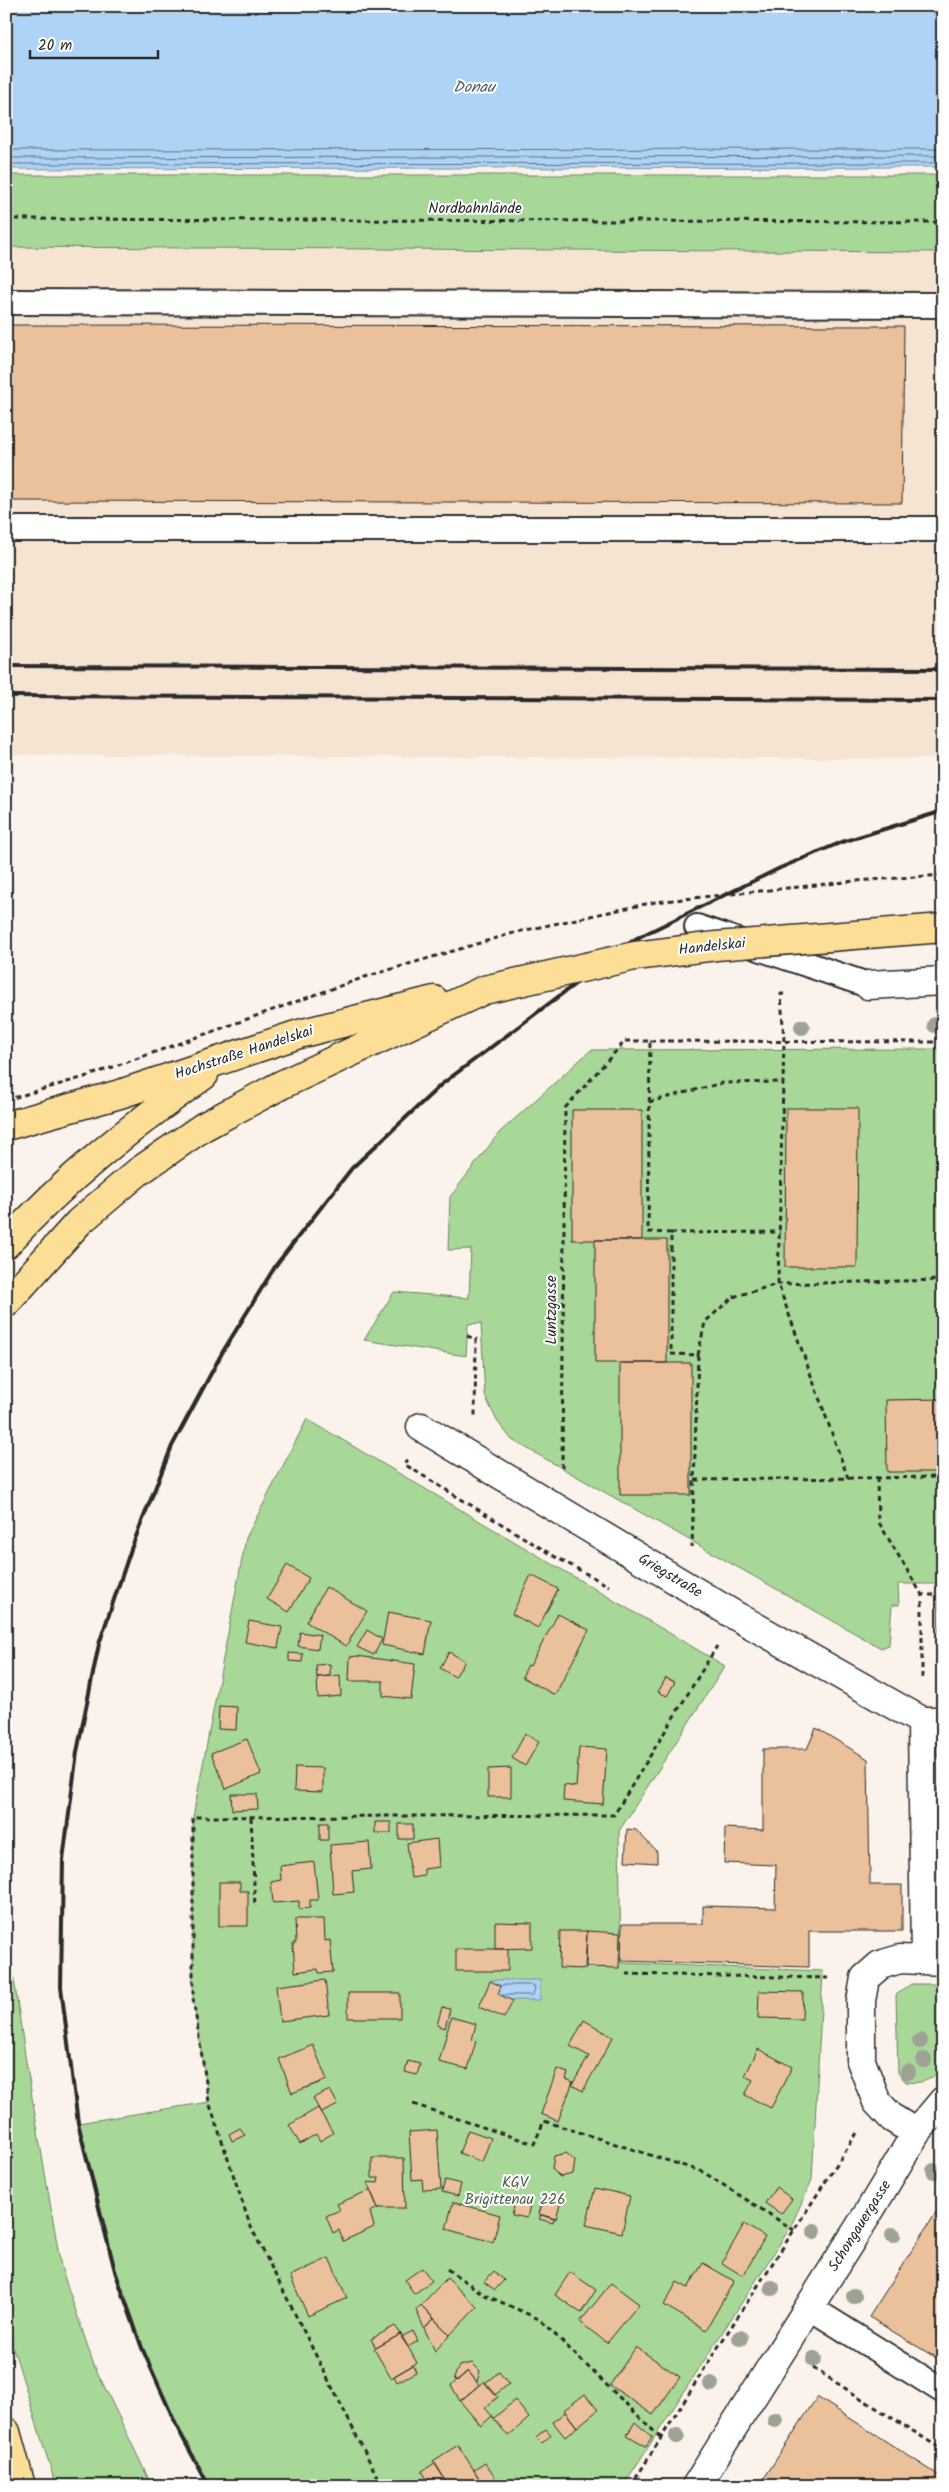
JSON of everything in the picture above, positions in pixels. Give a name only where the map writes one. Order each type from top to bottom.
[{"type":"highway","name":"Handelskai","points":[[484,990],[634,956],[716,946],[943,928]]},
{"type":"highway","name":"Hochstraße Handelskai","points":[[6,1126],[228,1059],[299,1034],[400,1007],[484,990]]},
{"type":"highway","points":[[6,1303],[79,1222],[138,1172],[204,1127],[281,1085],[484,990]]},
{"type":"highway","points":[[6,1244],[78,1171],[144,1118],[228,1059]]},
{"type":"highway","points":[[6,2432],[21,2486]]},
{"type":"street","points":[[868,985],[943,981]]},
{"type":"street","name":"Griegstraße","points":[[421,1426],[736,1616],[932,1721]]},
{"type":"street","points":[[932,1721],[934,1960],[900,1959],[873,1972],[861,2001],[861,2061],[877,2102],[892,2118],[916,2133],[943,2101]]},
{"type":"street","name":"Schongauergasse","points":[[696,2486],[916,2133]]},
{"type":"lane","points":[[6,302],[943,305]]},
{"type":"lane","points":[[6,529],[943,529]]},
{"type":"lane","points":[[697,927],[868,985]]},
{"type":"lane","points":[[809,2307],[943,2391]]},
{"type":"path","name":"Nordbahnlände","points":[[6,219],[943,222]]},
{"type":"path","points":[[781,994],[784,1041],[778,1284],[848,1478]]},
{"type":"path","name":"Luntzgasse","points":[[562,1511],[565,1108],[625,1041],[650,1041]]},
{"type":"path","points":[[780,1232],[648,1232],[650,1041],[943,1042]]},
{"type":"path","points":[[649,1102],[722,1083],[783,1082]]},
{"type":"path","points":[[671,1233],[671,1354],[698,1355]]},
{"type":"path","points":[[690,1589],[698,1355],[705,1322],[733,1297],[778,1284],[943,1280]]},
{"type":"path","points":[[467,1336],[476,1338],[475,1459]]},
{"type":"path","points":[[404,1464],[552,1555],[611,1586]]},
{"type":"path","points":[[695,1480],[943,1477]]},
{"type":"path","points":[[877,1478],[878,1520],[922,1595],[932,1721]]},
{"type":"path","points":[[922,1595],[943,1595]]},
{"type":"path","points":[[382,2486],[250,2224],[209,2102],[193,1998],[192,1818],[614,1815],[736,1616]]},
{"type":"path","points":[[708,1643],[715,1648]]},
{"type":"path","points":[[251,1817],[254,1907]]},
{"type":"path","points":[[626,1974],[873,1972]]},
{"type":"path","points":[[631,2486],[877,2102]]},
{"type":"path","points":[[413,2104],[534,2144],[544,2121],[703,2172],[794,2230]]},
{"type":"path","points":[[448,2269],[485,2295],[538,2319],[661,2438]]},
{"type":"path","points":[[782,2350],[943,2450]]},
{"type":"shaded area","points":[[6,247],[943,252],[943,759],[6,755]]},
{"type":"green space","points":[[6,175],[943,175],[943,252],[6,247]]},
{"type":"green space","points":[[943,1049],[943,1584],[898,1584],[899,1605],[892,1605],[889,1645],[881,1648],[512,1440],[497,1421],[485,1396],[481,1323],[468,1324],[466,1356],[364,1340],[394,1292],[469,1298],[471,1249],[448,1250],[450,1197],[499,1133],[591,1050]]},
{"type":"green space","name":"KGV Brigittenau 226","points":[[307,1419],[725,1666],[619,1831],[621,1963],[823,1971],[812,2180],[790,2228],[623,2486],[209,2486],[181,2434],[144,2354],[114,2271],[99,2216],[78,2123],[209,2102],[193,1998],[193,1817],[246,1538]]},
{"type":"green space","points":[[6,1924],[26,2062],[61,2267],[94,2365],[152,2486],[56,2486],[10,2338],[6,2320]]},
{"type":"green space","points":[[911,1984],[943,1984],[943,2066],[935,2075],[923,2082],[906,2082],[898,2073],[896,1995]]},
{"type":"water","name":"Donau","points":[[6,6],[943,6],[943,167],[6,169]]},
{"type":"water","points":[[491,1980],[540,1980],[540,2000],[491,2000]]},
{"type":"building","points":[[6,325],[904,326],[902,503],[6,501]]},
{"type":"building","points":[[786,1108],[858,1108],[857,1267],[785,1267]]},
{"type":"building","points":[[572,1110],[642,1110],[642,1240],[572,1240]]},
{"type":"building","points":[[595,1240],[667,1240],[667,1363],[595,1363]]},
{"type":"building","points":[[620,1363],[691,1363],[691,1495],[620,1495]]},
{"type":"building","points":[[943,1399],[943,1472],[887,1472],[886,1400]]},
{"type":"building","points":[[287,1565],[309,1578],[289,1612],[267,1599]]},
{"type":"building","points":[[531,1575],[558,1589],[538,1628],[512,1614]]},
{"type":"building","points":[[326,1587],[367,1611],[346,1646],[306,1622]]},
{"type":"building","points":[[938,1602],[943,1602],[943,1672],[939,1672]]},
{"type":"building","points":[[388,1612],[431,1620],[425,1654],[382,1645]]},
{"type":"building","points":[[558,1614],[589,1630],[555,1695],[522,1677]]},
{"type":"building","points":[[249,1621],[282,1627],[278,1648],[245,1642]]},
{"type":"building","points":[[367,1630],[382,1639],[374,1655],[357,1647]]},
{"type":"building","points":[[300,1632],[320,1635],[318,1649],[298,1646]]},
{"type":"building","points":[[449,1652],[465,1661],[455,1677],[440,1668]]},
{"type":"building","points":[[289,1653],[303,1654],[302,1662],[289,1661]]},
{"type":"building","points":[[357,1656],[415,1664],[411,1699],[383,1696],[383,1681],[349,1681],[350,1657]]},
{"type":"building","points":[[330,1664],[330,1676],[317,1677],[316,1665]]},
{"type":"building","points":[[340,1675],[341,1696],[318,1698],[317,1677]]},
{"type":"building","points":[[666,1678],[675,1682],[667,1696],[658,1692]]},
{"type":"building","points":[[219,1706],[237,1707],[236,1730],[218,1729]]},
{"type":"building","points":[[816,1728],[868,1759],[870,1885],[902,1885],[902,1931],[809,1931],[809,1967],[621,1961],[622,1924],[703,1924],[703,1906],[775,1908],[776,1865],[724,1863],[725,1828],[763,1830],[763,1749],[807,1749]]},
{"type":"building","points":[[525,1734],[539,1742],[525,1766],[512,1758]]},
{"type":"building","points":[[247,1739],[261,1774],[226,1789],[211,1753]]},
{"type":"building","points":[[579,1747],[607,1749],[603,1804],[563,1801],[564,1785],[576,1787]]},
{"type":"building","points":[[295,1767],[323,1768],[323,1792],[294,1791]]},
{"type":"building","points":[[511,1768],[511,1797],[488,1797],[488,1769]]},
{"type":"building","points":[[231,1794],[257,1794],[258,1809],[232,1810]]},
{"type":"building","points":[[375,1822],[391,1822],[391,1833],[375,1833]]},
{"type":"building","points":[[320,1823],[328,1823],[328,1840],[320,1840]]},
{"type":"building","points":[[399,1824],[413,1824],[413,1839],[399,1839]]},
{"type":"building","points":[[627,1829],[636,1830],[657,1852],[657,1863],[625,1861]]},
{"type":"building","points":[[437,1839],[439,1867],[424,1869],[424,1876],[411,1878],[407,1843]]},
{"type":"building","points":[[369,1842],[371,1869],[352,1871],[354,1892],[333,1894],[330,1845]]},
{"type":"building","points":[[314,1862],[318,1900],[310,1900],[310,1908],[299,1909],[299,1901],[273,1903],[271,1882],[281,1880],[280,1866]]},
{"type":"building","points":[[219,1882],[240,1882],[240,1891],[248,1891],[248,1926],[219,1926]]},
{"type":"building","points":[[295,1919],[324,1919],[325,1941],[330,1940],[333,1972],[319,1973],[318,1969],[295,1972],[293,1943],[296,1943]]},
{"type":"building","points":[[495,1922],[532,1923],[532,1948],[495,1949]]},
{"type":"building","points":[[560,1931],[587,1931],[586,1969],[559,1968]]},
{"type":"building","points":[[587,1931],[620,1933],[619,1968],[585,1967]]},
{"type":"building","points":[[456,1949],[508,1949],[508,1971],[456,1971]]},
{"type":"building","points":[[325,1980],[329,2015],[280,2021],[276,1986]]},
{"type":"building","points":[[490,1981],[501,1986],[498,1994],[513,2001],[504,2018],[479,2007]]},
{"type":"building","points":[[759,1991],[803,1992],[802,2019],[758,2018]]},
{"type":"building","points":[[348,1993],[400,1993],[400,2018],[348,2018]]},
{"type":"building","points":[[442,2007],[450,2009],[445,2028],[437,2025]]},
{"type":"building","points":[[451,2017],[476,2024],[472,2040],[476,2041],[468,2069],[439,2062]]},
{"type":"building","points":[[584,2020],[613,2037],[583,2091],[572,2085],[589,2056],[570,2046]]},
{"type":"building","points":[[313,2045],[327,2080],[292,2093],[279,2059]]},
{"type":"building","points":[[758,2049],[792,2067],[771,2108],[745,2095],[753,2080],[745,2076]]},
{"type":"building","points":[[408,2061],[420,2064],[417,2075],[405,2072]]},
{"type":"building","points":[[557,2069],[568,2073],[566,2079],[573,2082],[558,2121],[541,2114]]},
{"type":"building","points":[[330,2090],[338,2105],[321,2113],[313,2098]]},
{"type":"building","points":[[318,2108],[333,2133],[320,2141],[316,2134],[300,2144],[289,2125]]},
{"type":"building","points":[[240,2128],[245,2135],[232,2141],[229,2134]]},
{"type":"building","points":[[437,2130],[441,2189],[423,2190],[422,2179],[412,2180],[409,2132]]},
{"type":"building","points":[[468,2130],[491,2138],[482,2162],[459,2153]]},
{"type":"building","points":[[566,2153],[575,2161],[573,2174],[560,2177],[552,2169],[554,2156]]},
{"type":"building","points":[[372,2158],[404,2158],[405,2208],[378,2208],[367,2182],[378,2183],[379,2178],[372,2178]]},
{"type":"building","points":[[445,2180],[461,2184],[458,2196],[442,2192]]},
{"type":"building","points":[[776,2187],[792,2199],[781,2214],[765,2203]]},
{"type":"building","points":[[595,2188],[630,2196],[622,2233],[586,2225]]},
{"type":"building","points":[[370,2190],[378,2208],[370,2212],[374,2227],[343,2241],[339,2230],[333,2233],[326,2216],[340,2210],[337,2204]]},
{"type":"building","points":[[544,2197],[561,2201],[556,2219],[539,2214]]},
{"type":"building","points":[[521,2199],[531,2201],[527,2218],[512,2215],[515,2202],[520,2203]]},
{"type":"building","points":[[453,2202],[500,2215],[493,2242],[446,2229]]},
{"type":"building","points":[[943,2202],[943,2362],[869,2317]]},
{"type":"building","points":[[541,2215],[554,2219],[553,2223],[539,2219]]},
{"type":"building","points":[[744,2224],[765,2237],[743,2276],[722,2263]]},
{"type":"building","points":[[329,2258],[347,2298],[308,2316],[290,2276]]},
{"type":"building","points":[[703,2263],[734,2281],[706,2330],[664,2305],[677,2282],[688,2288]]},
{"type":"building","points":[[422,2268],[432,2281],[414,2294],[405,2280]]},
{"type":"building","points":[[494,2271],[504,2280],[495,2290],[484,2282]]},
{"type":"building","points":[[570,2272],[596,2290],[581,2313],[555,2295]]},
{"type":"building","points":[[447,2278],[477,2307],[450,2335],[421,2305]]},
{"type":"building","points":[[611,2283],[639,2304],[607,2343],[580,2322]]},
{"type":"building","points":[[421,2305],[434,2319],[424,2328],[416,2310]]},
{"type":"building","points":[[434,2319],[450,2335],[435,2351],[424,2328]]},
{"type":"building","points":[[395,2326],[401,2334],[376,2348],[371,2339]]},
{"type":"building","points":[[413,2331],[418,2341],[408,2347],[401,2337]]},
{"type":"building","points":[[401,2334],[417,2363],[391,2378],[374,2349]]},
{"type":"building","points":[[636,2347],[680,2377],[653,2415],[610,2385]]},
{"type":"building","points":[[472,2363],[480,2371],[477,2382],[468,2371],[457,2381],[454,2378],[459,2366]]},
{"type":"building","points":[[413,2365],[416,2372],[397,2382],[394,2376]]},
{"type":"building","points":[[468,2371],[479,2385],[460,2401],[451,2385]]},
{"type":"building","points":[[499,2372],[509,2384],[495,2395],[485,2383]]},
{"type":"building","points":[[484,2381],[498,2397],[485,2408],[494,2418],[515,2400],[529,2418],[508,2436],[492,2416],[481,2426],[460,2401]]},
{"type":"building","points":[[585,2394],[598,2410],[577,2427],[564,2410]]},
{"type":"building","points":[[817,2397],[943,2478],[943,2486],[759,2486]]},
{"type":"building","points":[[565,2412],[577,2427],[565,2437],[553,2422]]},
{"type":"building","points":[[635,2422],[652,2437],[646,2446],[627,2435]]},
{"type":"building","points":[[546,2429],[551,2435],[542,2443],[536,2437]]},
{"type":"building","points":[[458,2445],[479,2478],[467,2486],[449,2486],[433,2461]]},
{"type":"building","points":[[435,2463],[449,2486],[431,2486],[422,2471]]},
{"type":"building","points":[[485,2463],[496,2479],[483,2486],[474,2470]]},
{"type":"railway","points":[[6,666],[943,669]]},
{"type":"railway","points":[[6,696],[943,700]]},
{"type":"railway","points":[[209,2486],[177,2427],[142,2348],[115,2271],[78,2123],[61,1987],[63,1860],[77,1752],[99,1644],[131,1549],[172,1446],[222,1353],[276,1265],[352,1168],[442,1084],[635,939],[780,868],[842,842],[943,811]]}]
